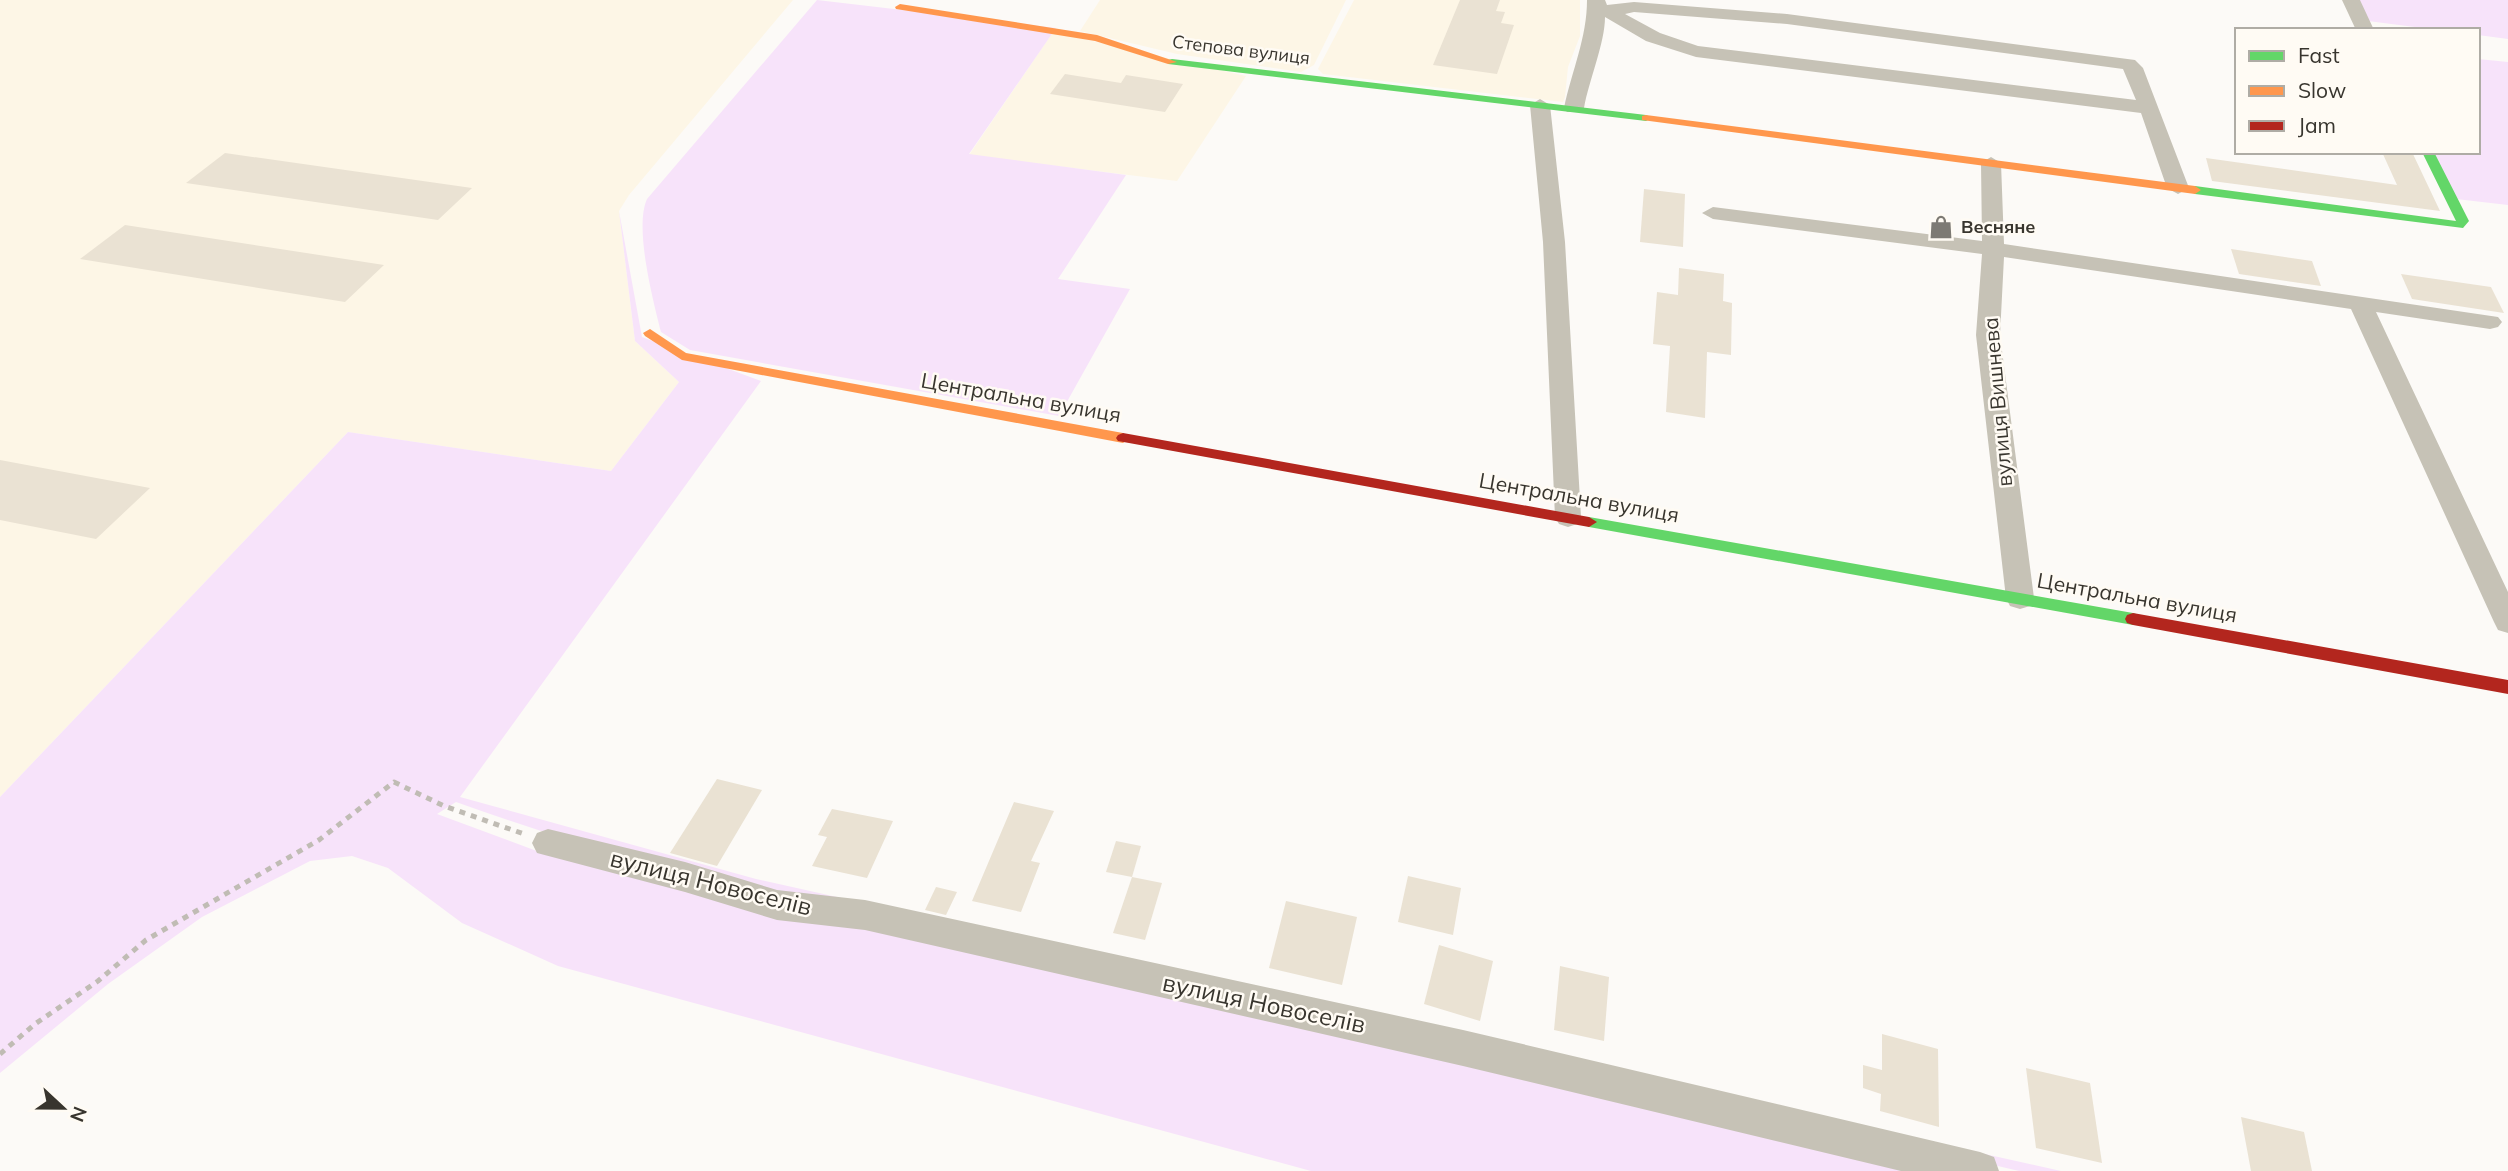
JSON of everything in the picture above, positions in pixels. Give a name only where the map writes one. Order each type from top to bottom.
[{"type":"street","points":[[2351,0],[2364,28]]},
{"type":"street","points":[[1603,5],[1787,19],[2115,60],[2134,68],[2178,188]]},
{"type":"street","points":[[1574,108],[1580,76],[1603,5]]},
{"type":"street","points":[[1603,5],[1653,37],[1696,51],[2149,108]]},
{"type":"street","name":"Степова вулиця","points":[[900,8],[1097,38],[1172,62],[1574,108],[2459,225],[2463,221],[2429,154]]},
{"type":"street","points":[[1540,105],[1554,242],[1568,517]]},
{"type":"street","name":"вулиця Вишнева","points":[[1991,163],[1993,249],[1988,335],[2020,598]]},
{"type":"street","points":[[1713,213],[1993,249],[2490,321]]},
{"type":"street","points":[[2360,303],[2508,622]]},
{"type":"street","name":"Центральна вулиця","points":[[650,332],[682,356],[736,368],[2508,687]]},
{"type":"street","name":"вулиця Новоселів","points":[[548,843],[685,877],[777,905],[865,915],[1463,1048],[1979,1171]]},
{"type":"path","points":[[0,1054],[35,1024],[98,981],[146,940],[204,904],[319,840],[394,782],[444,806],[548,843]]},
{"type":"shaded area","points":[[0,0],[793,0],[629,195],[619,211],[635,341],[679,382],[611,471],[348,432],[0,797]]},
{"type":"shaded area","points":[[817,0],[1056,28],[969,154],[1126,175],[1058,279],[1130,289],[1059,416],[690,350],[661,332],[644,245],[644,212],[647,199]]},
{"type":"shaded area","points":[[1100,0],[1346,0],[1314,65],[1301,72],[1177,54],[1080,31]]},
{"type":"shaded area","points":[[1354,0],[1580,0],[1580,36],[1568,67],[1563,102],[1323,74],[1318,69]]},
{"type":"shaded area","points":[[2355,0],[2508,0],[2508,39],[2480,35],[2480,28],[2422,28],[2368,21]]},
{"type":"shaded area","points":[[1053,32],[1246,76],[1177,181],[969,155]]},
{"type":"shaded area","points":[[2480,59],[2508,62],[2508,205],[2456,199],[2434,154],[2480,154]]},
{"type":"shaded area","points":[[619,211],[642,337],[761,381],[460,797],[756,879],[2061,1171],[2019,1171],[1459,1040],[860,916],[656,865],[456,802],[437,814],[542,853],[1935,1171],[1311,1171],[558,966],[462,923],[388,868],[352,856],[310,861],[202,917],[108,984],[0,1073],[0,797],[348,432],[611,471],[679,382],[635,341]]},
{"type":"building","points":[[1460,0],[1500,0],[1496,11],[1505,12],[1501,23],[1514,25],[1497,74],[1433,65]]},
{"type":"building","points":[[1065,74],[1121,83],[1126,75],[1183,84],[1165,112],[1050,94]]},
{"type":"building","points":[[225,153],[472,188],[438,220],[186,183]]},
{"type":"building","points":[[2383,154],[2413,154],[2440,211],[2212,181],[2206,158],[2397,185]]},
{"type":"building","points":[[1644,189],[1685,194],[1683,247],[1640,242]]},
{"type":"building","points":[[125,225],[384,265],[345,302],[80,259]]},
{"type":"building","points":[[2231,249],[2312,261],[2321,286],[2239,274]]},
{"type":"building","points":[[1679,268],[1724,274],[1723,301],[1732,303],[1731,355],[1707,352],[1705,418],[1666,412],[1670,346],[1653,344],[1657,292],[1678,295]]},
{"type":"building","points":[[2401,274],[2491,287],[2504,313],[2412,299]]},
{"type":"building","points":[[0,460],[150,488],[96,539],[0,520]]},
{"type":"building","points":[[717,779],[762,790],[717,866],[670,853]]},
{"type":"building","points":[[1014,802],[1054,811],[1031,861],[1040,863],[1021,912],[972,901]]},
{"type":"building","points":[[832,809],[893,821],[867,878],[812,866],[827,837],[818,835]]},
{"type":"building","points":[[1116,841],[1141,846],[1132,877],[1106,872]]},
{"type":"building","points":[[1408,876],[1461,888],[1453,935],[1398,922]]},
{"type":"building","points":[[1132,877],[1162,883],[1145,940],[1113,933]]},
{"type":"building","points":[[936,887],[957,892],[946,915],[925,910]]},
{"type":"building","points":[[1286,901],[1357,917],[1342,985],[1269,968]]},
{"type":"building","points":[[1439,945],[1493,961],[1480,1021],[1424,1004]]},
{"type":"building","points":[[1560,966],[1609,977],[1604,1041],[1554,1030]]},
{"type":"building","points":[[1882,1034],[1938,1049],[1939,1127],[1880,1111],[1881,1094],[1863,1088],[1863,1065],[1882,1070]]},
{"type":"building","points":[[2026,1068],[2090,1083],[2102,1163],[2036,1148]]},
{"type":"building","points":[[2241,1117],[2304,1132],[2312,1171],[2251,1171]]},
{"type":"traffic: fast","points":[[1172,62],[1646,118]]},
{"type":"traffic: fast","points":[[2195,190],[2459,225],[2463,221],[2429,154]]},
{"type":"traffic: fast","points":[[1589,522],[2133,619]]},
{"type":"traffic: slow","points":[[900,7],[1097,38],[1172,62]]},
{"type":"traffic: slow","points":[[1646,118],[2195,190]]},
{"type":"traffic: slow","points":[[650,333],[682,356],[736,368],[1123,438]]},
{"type":"traffic: jam","points":[[1123,438],[1589,522]]},
{"type":"traffic: jam","points":[[2133,619],[2508,687]]},
{"type":"place","name":"Весняне","points":[[1941,227]]}]
